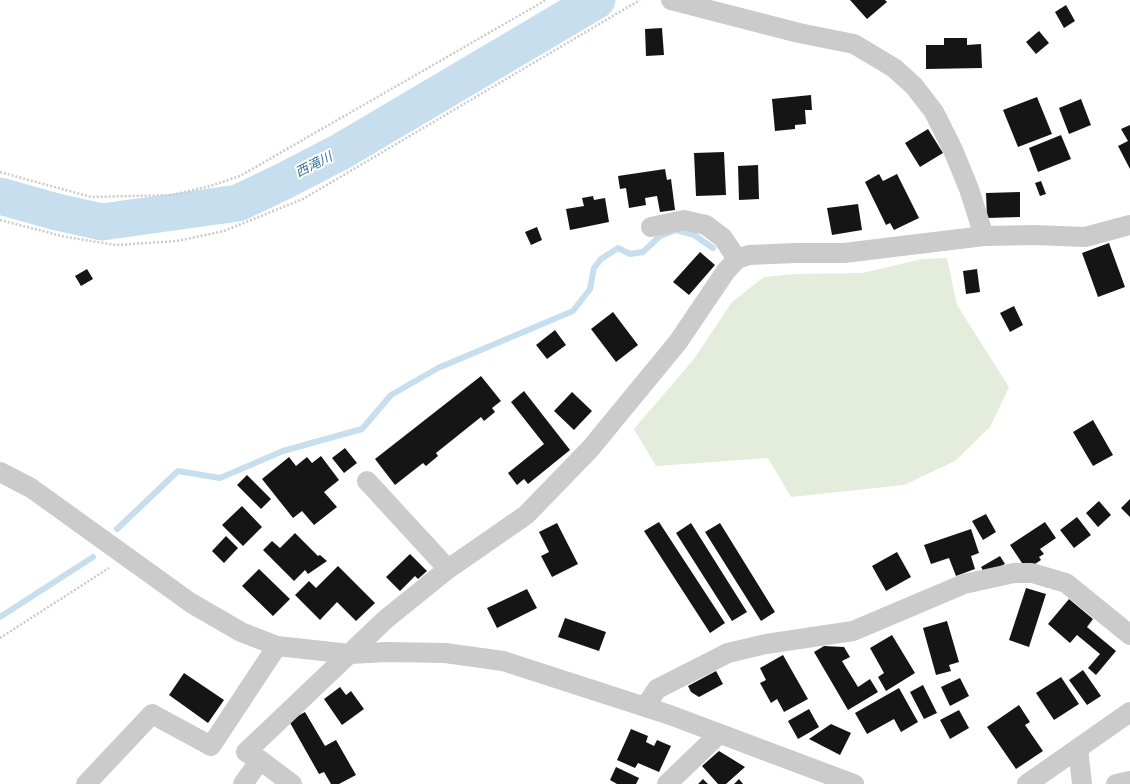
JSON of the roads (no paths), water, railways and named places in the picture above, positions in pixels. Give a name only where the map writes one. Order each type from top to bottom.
[{"type":"street","points":[[671,0],[799,33],[854,44],[894,68],[914,86],[934,112],[953,150],[969,189],[984,236]]},
{"type":"street","points":[[651,227],[684,220],[706,225],[723,238],[737,259]]},
{"type":"street","points":[[292,784],[260,760],[246,752],[386,619],[448,569],[526,515],[590,449],[678,342],[726,271],[737,259],[749,255],[795,252],[844,253],[984,236],[1034,235],[1085,237],[1130,225]]},
{"type":"street","points":[[0,472],[32,488],[191,603],[241,632],[277,646],[350,654],[387,652],[446,653],[503,661],[645,707],[854,784]]},
{"type":"street","points":[[367,482],[448,569]]},
{"type":"street","points":[[645,707],[657,689],[728,653],[766,644],[853,631],[964,584],[1014,572],[1032,573],[1066,583],[1130,635]]},
{"type":"street","points":[[86,784],[152,714],[211,746],[277,646]]},
{"type":"street","points":[[1027,784],[1130,712]]},
{"type":"street","points":[[667,784],[719,734]]},
{"type":"street","points":[[1078,748],[1082,784]]},
{"type":"street","points":[[243,784],[260,760]]},
{"type":"street","points":[[1116,784],[1130,781]]},
{"type":"waterway","name":"西滝川","points":[[0,196],[57,212],[102,222],[238,203],[340,152],[597,0]]},
{"type":"waterway","points":[[117,529],[178,471],[220,478],[283,451],[362,429],[391,395],[438,368],[573,311],[590,289],[594,268],[601,259],[618,248],[630,254],[643,252],[660,236],[676,230],[694,235],[713,248]]},
{"type":"waterway","points":[[0,617],[93,557]]}]
